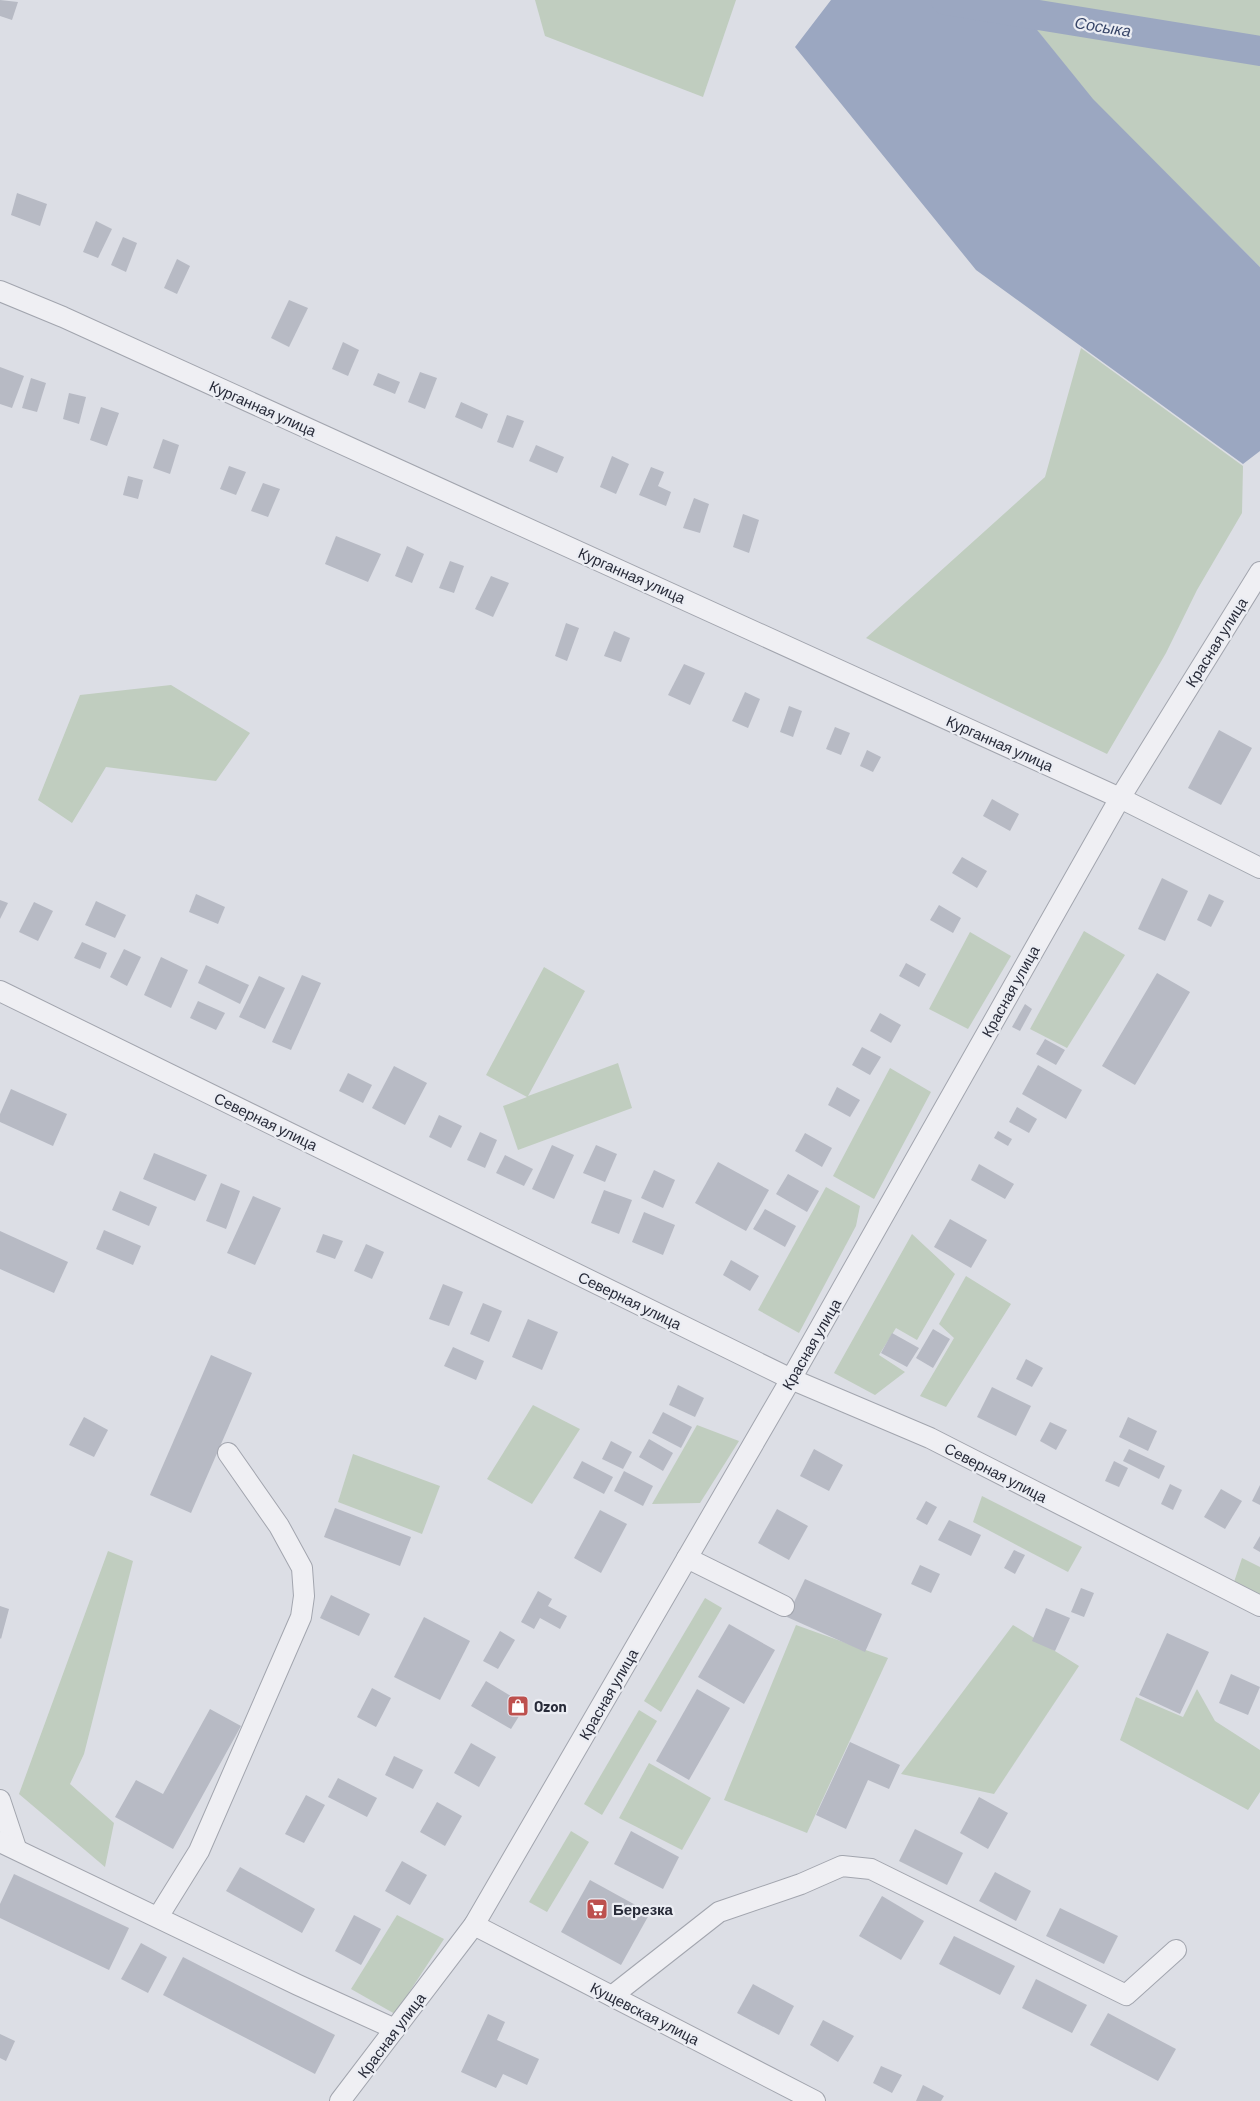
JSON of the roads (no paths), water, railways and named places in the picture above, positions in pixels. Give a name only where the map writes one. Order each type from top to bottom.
[{"type":"street","name":"Курганная улица","points":[[0,290],[81,325],[1120,798],[1260,868]]},
{"type":"street","name":"Красная улица","points":[[340,2101],[474,1925],[791,1379],[1120,798],[1260,572]]},
{"type":"street","name":"Северная улица","points":[[0,991],[791,1379],[930,1438],[1260,1606]]},
{"type":"street","points":[[158,1917],[199,1851],[301,1617],[304,1596],[302,1568],[279,1526],[228,1453]]},
{"type":"street","points":[[688,1558],[784,1606]]},
{"type":"street","points":[[0,1800],[8,1845],[298,1985],[395,2029]]},
{"type":"street","points":[[612,1996],[719,1912],[801,1884],[842,1866],[871,1868],[1126,1995],[1176,1950]]},
{"type":"street","name":"Кущевская улица","points":[[474,1925],[815,2101]]},
{"type":"water","points":[[831,0],[1013,0],[1093,99],[1260,267],[1260,451],[1243,464],[976,270],[795,47]]},
{"type":"waterway","name":"Сосыка","points":[[946,0],[1260,51]]},
{"type":"place","name":"Ozon","points":[[518,1706]]},
{"type":"place","name":"Березка","points":[[597,1909]]}]
